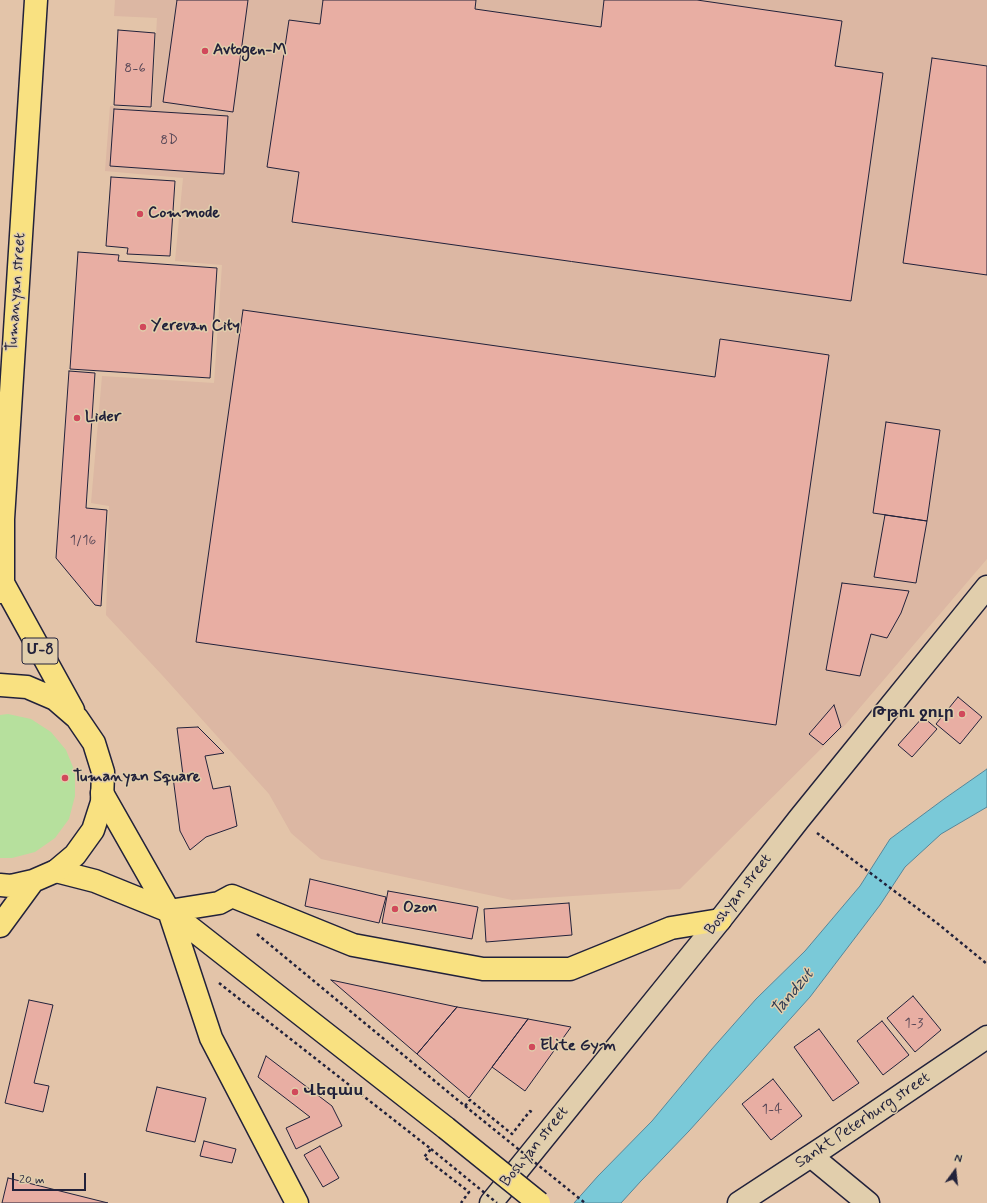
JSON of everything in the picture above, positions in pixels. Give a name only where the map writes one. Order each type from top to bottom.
[{"type":"main road","name":"Tumanyan street","points":[[1,588],[3,519],[36,0]]},
{"type":"main road","name":"Մ-8","points":[[1,588],[77,718]]},
{"type":"main road","points":[[0,685],[28,687],[54,699],[77,718],[94,743],[103,772],[102,802],[93,830],[75,855],[56,871],[33,881],[11,886],[0,885]]},
{"type":"main road","points":[[102,793],[169,912],[211,1038],[297,1203]]},
{"type":"main road","points":[[56,871],[95,881],[169,912],[446,1128],[539,1203]]},
{"type":"main road","points":[[0,926],[33,881]]},
{"type":"main road","points":[[169,912],[219,903],[232,896],[353,944],[483,969],[570,969],[671,928],[720,920]]},
{"type":"street","name":"Boshyan street","points":[[491,1203],[987,587]]},
{"type":"street","name":"Sankt Peterburg street","points":[[739,1203],[987,1037]]},
{"type":"street","points":[[811,1156],[868,1203]]},
{"type":"path","points":[[799,819],[928,916],[987,964]]},
{"type":"path","points":[[256,932],[465,1106],[585,1203]]},
{"type":"path","points":[[215,980],[431,1149],[497,1203]]},
{"type":"path","points":[[465,1106],[470,1100],[512,1134],[530,1111]]},
{"type":"path","points":[[431,1149],[424,1157],[469,1192],[460,1203]]},
{"type":"shaded area","points":[[115,0],[987,0],[987,559],[846,724],[680,889],[512,900],[321,859],[291,833],[269,794],[106,615],[109,506],[91,503],[102,376],[214,383],[222,265],[175,261],[183,178],[105,171],[110,106],[152,108],[157,18],[114,16]]},
{"type":"green space","points":[[8,714],[31,719],[51,732],[66,750],[75,772],[75,796],[69,819],[55,838],[35,852],[12,858],[0,858],[0,715]]},
{"type":"water","name":"Tandzut","points":[[987,769],[987,807],[941,834],[905,867],[880,905],[810,997],[689,1131],[621,1203],[574,1203],[598,1176],[652,1121],[756,999],[805,951],[860,886],[890,839]]},
{"type":"building","name":"Avtogen-M","points":[[177,0],[248,0],[233,112],[163,102]]},
{"type":"building","points":[[323,0],[476,0],[475,9],[601,27],[604,0],[697,0],[842,21],[835,66],[883,73],[851,301],[292,222],[299,172],[267,167],[289,20],[320,24]]},
{"type":"building","points":[[118,30],[155,33],[151,107],[114,105]]},
{"type":"building","points":[[932,58],[987,66],[987,275],[903,263]]},
{"type":"building","points":[[114,109],[228,116],[224,174],[110,166]]},
{"type":"building","name":"Commode","points":[[111,177],[175,181],[170,256],[127,254],[128,248],[106,246]]},
{"type":"building","name":"Yerevan City","points":[[78,252],[119,255],[118,261],[217,268],[210,378],[70,369]]},
{"type":"building","points":[[243,310],[715,377],[720,339],[829,355],[776,725],[196,642]]},
{"type":"building","points":[[69,371],[95,373],[86,508],[107,510],[101,606],[95,605],[56,558]]},
{"type":"building","points":[[886,422],[940,430],[927,521],[873,513]]},
{"type":"building","points":[[885,515],[927,521],[916,583],[874,577]]},
{"type":"building","points":[[842,583],[909,591],[901,613],[887,638],[871,634],[860,676],[826,670]]},
{"type":"building","points":[[958,697],[982,717],[960,744],[936,724]]},
{"type":"building","points":[[834,705],[841,727],[823,745],[809,734]]},
{"type":"building","points":[[923,717],[937,729],[912,757],[898,745]]},
{"type":"building","points":[[198,727],[224,753],[205,756],[213,789],[230,786],[237,826],[206,837],[190,850],[180,831],[173,777],[183,775],[177,728]]},
{"type":"building","points":[[310,879],[386,897],[379,923],[305,906]]},
{"type":"building","points":[[388,891],[478,907],[472,939],[382,923]]},
{"type":"building","points":[[569,903],[572,935],[486,942],[484,909]]},
{"type":"building","points":[[331,980],[457,1007],[417,1054]]},
{"type":"building","points":[[913,996],[941,1030],[915,1052],[887,1018]]},
{"type":"building","points":[[29,1000],[53,1005],[34,1083],[49,1086],[43,1112],[5,1103]]},
{"type":"building","points":[[457,1007],[528,1019],[469,1098],[417,1054]]},
{"type":"building","name":"Elite Gym","points":[[528,1019],[571,1027],[525,1091],[492,1067]]},
{"type":"building","points":[[882,1021],[909,1055],[883,1075],[857,1041]]},
{"type":"building","points":[[819,1029],[859,1083],[833,1101],[794,1047]]},
{"type":"building","name":"Վեգաս","points":[[266,1056],[332,1106],[342,1126],[296,1149],[286,1128],[310,1117],[258,1077]]},
{"type":"building","points":[[773,1079],[802,1116],[771,1140],[742,1104]]},
{"type":"building","points":[[157,1087],[206,1098],[195,1142],[146,1131]]},
{"type":"building","points":[[204,1141],[236,1149],[232,1163],[200,1156]]},
{"type":"building","points":[[320,1146],[339,1178],[323,1187],[304,1155]]},
{"type":"building","points":[[8,1178],[108,1203],[2,1203]]},
{"type":"place","name":"Avtogen-M","points":[[205,51]]},
{"type":"place","name":"Commode","points":[[140,214]]},
{"type":"place","name":"Yerevan City","points":[[143,327]]},
{"type":"place","name":"Lider","points":[[77,418]]},
{"type":"place","name":"Թթու ջուր","points":[[962,714]]},
{"type":"place","name":"Tumanyan Square","points":[[65,778]]},
{"type":"place","name":"Ozon","points":[[395,909]]},
{"type":"place","name":"Elite Gym","points":[[532,1047]]},
{"type":"place","name":"Վեգաս","points":[[295,1092]]}]
